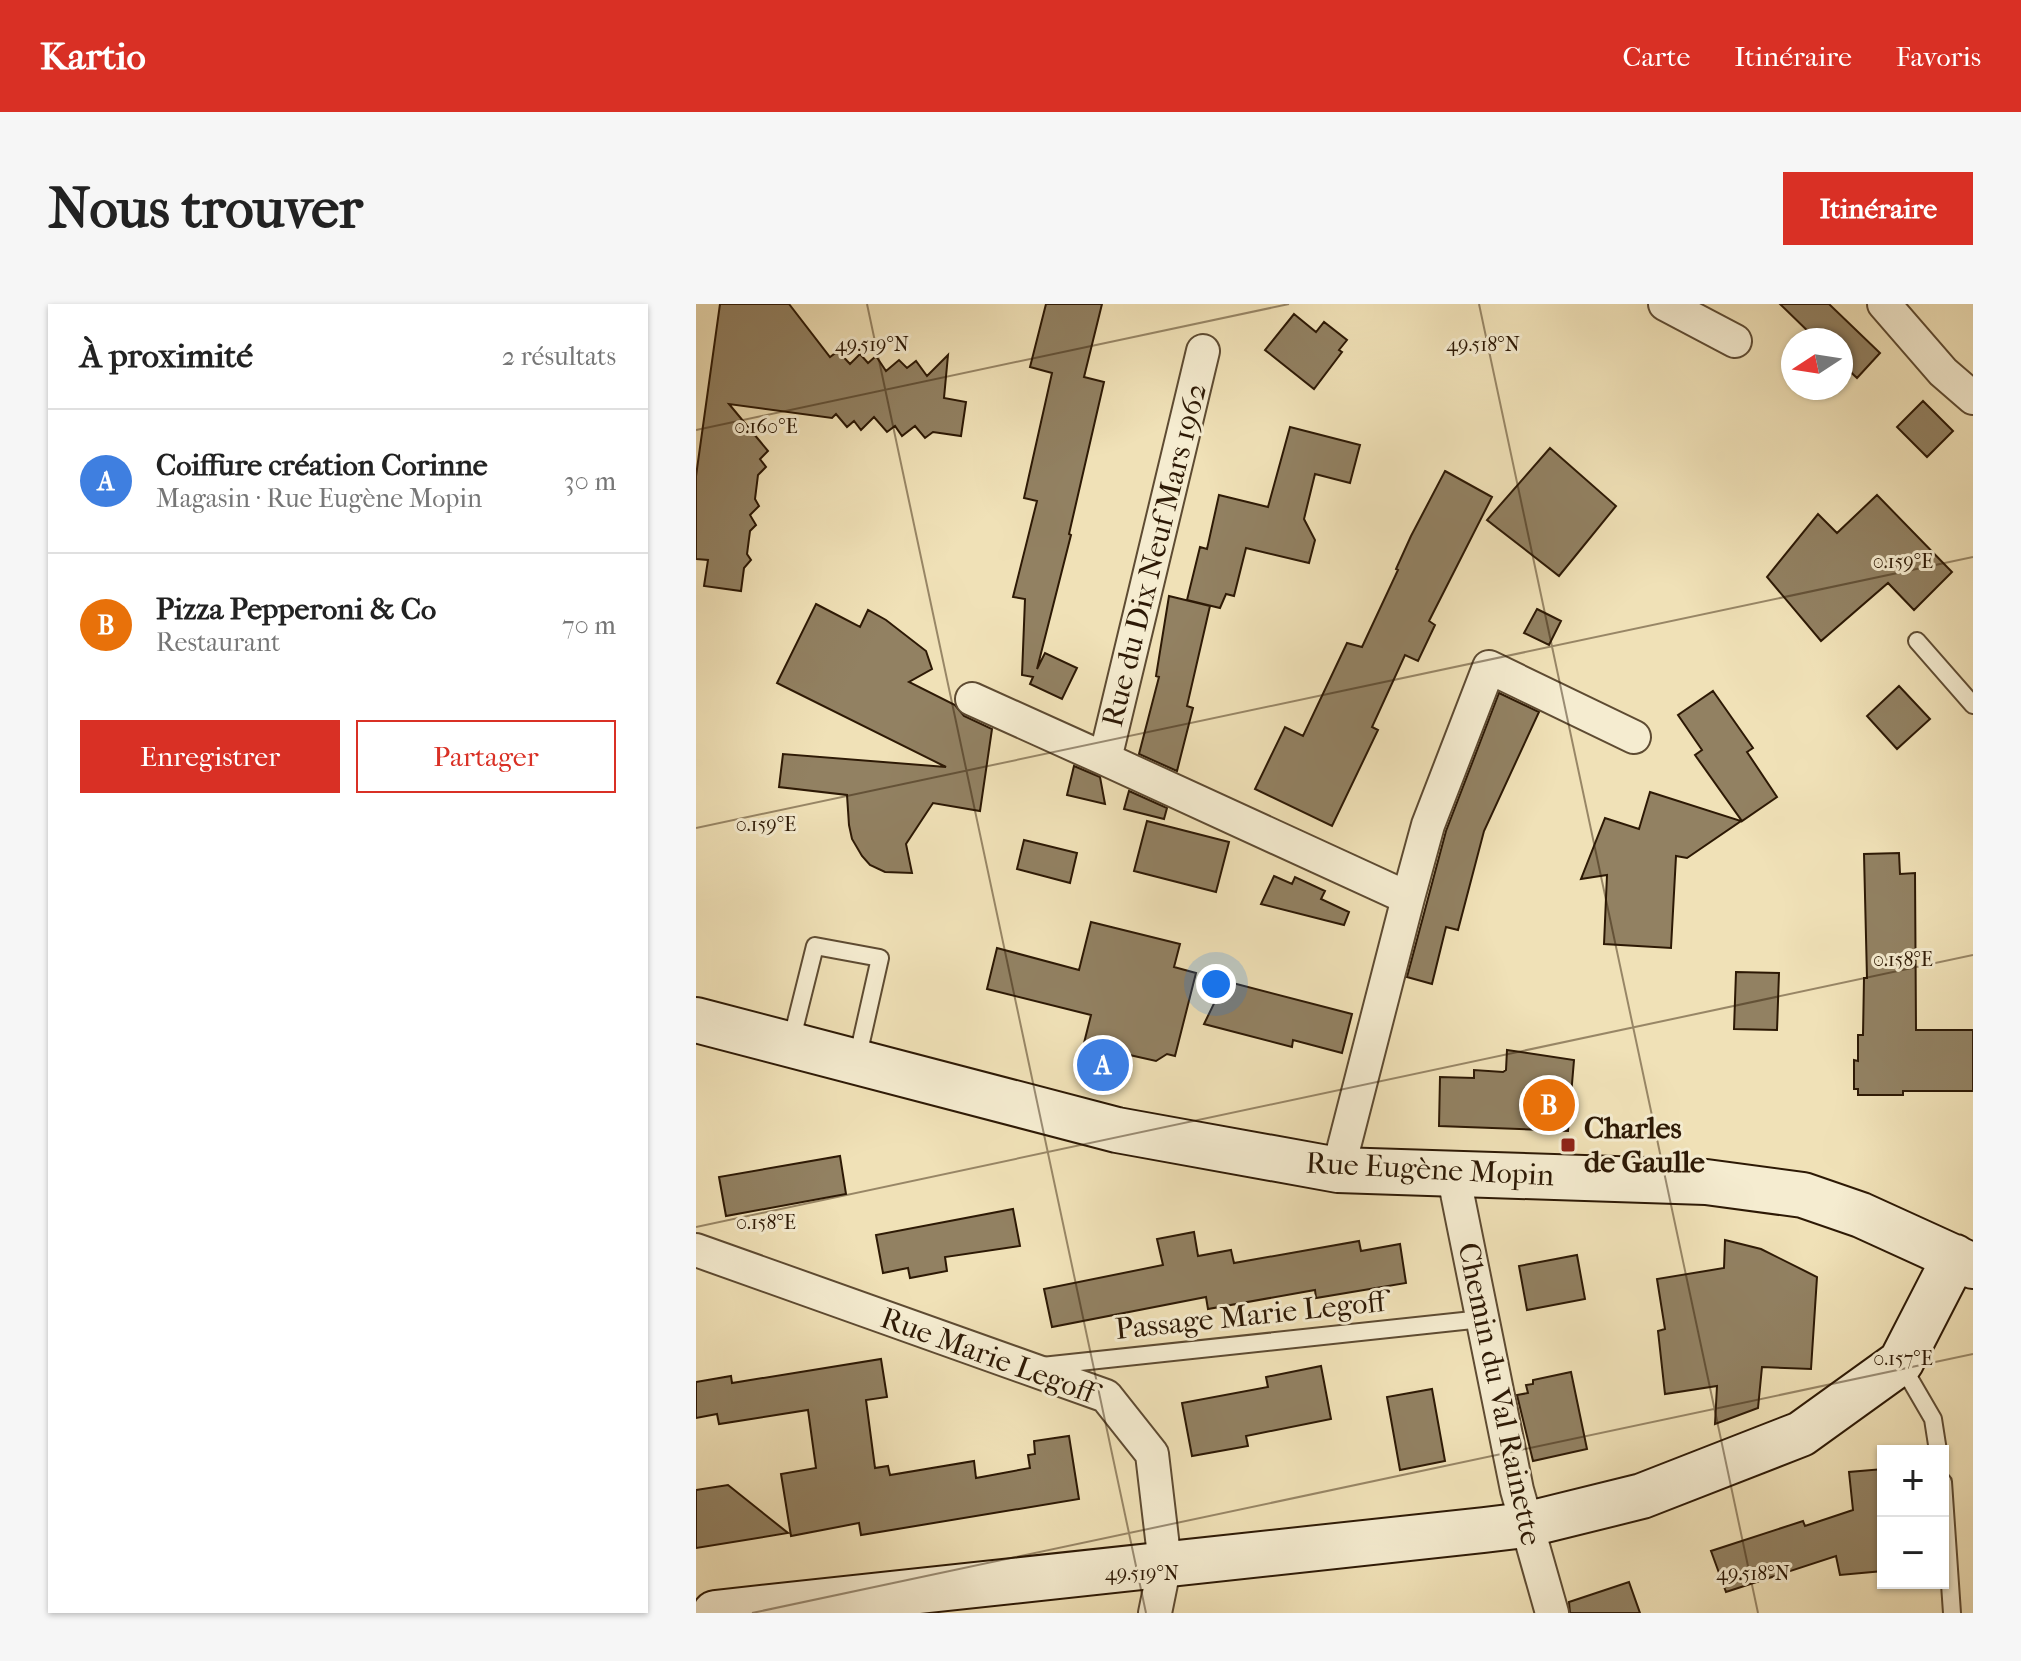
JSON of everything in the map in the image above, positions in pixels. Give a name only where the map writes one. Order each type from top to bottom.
[{"type":"street","points":[[1665,304],[1735,341]]},
{"type":"street","points":[[1884,304],[1943,372],[1973,398]]},
{"type":"street","name":"Rue du Dix Neuf Mars 1962","points":[[1105,759],[1203,351]]},
{"type":"street","points":[[1338,1170],[1428,825],[1489,667],[1634,737]]},
{"type":"street","name":"Rue du Dix Neuf Mars 1962","points":[[972,699],[1408,898]]},
{"type":"street","name":"Rue Eugène Mopin","points":[[696,1020],[1117,1130],[1338,1170],[1706,1182],[1803,1195],[1861,1215],[1964,1262]]},
{"type":"street","name":"Chemin du Val Rainette","points":[[1453,1173],[1525,1525],[1552,1613]]},
{"type":"street","name":"Rue Marie Legoff","points":[[696,1250],[1106,1396],[1152,1454],[1165,1564],[1155,1613]]},
{"type":"street","points":[[696,1279],[730,1261]]},
{"type":"street","points":[[715,1613],[1525,1525],[1642,1496],[1801,1434],[1901,1362],[1964,1262]]},
{"type":"lane","points":[[1917,641],[1973,705]]},
{"type":"lane","points":[[790,1044],[815,946],[880,958],[857,1062]]},
{"type":"lane","name":"Passage Marie Legoff","points":[[1024,1368],[1482,1319]]},
{"type":"lane","points":[[1901,1362],[1933,1419],[1937,1445]]},
{"type":"lane","points":[[1945,1517],[1952,1613]]},
{"type":"building","points":[[720,304],[789,304],[830,357],[838,351],[850,364],[860,354],[868,363],[876,356],[886,371],[899,360],[907,368],[916,361],[927,376],[948,355],[944,398],[966,402],[961,436],[933,432],[925,438],[915,426],[902,436],[895,426],[887,432],[874,417],[861,430],[854,421],[847,427],[836,414],[832,418],[729,404],[768,451],[760,459],[766,467],[758,475],[755,499],[759,506],[750,515],[756,525],[750,531],[747,554],[751,560],[744,568],[741,591],[704,586],[708,560],[696,559],[696,476]]},
{"type":"building","points":[[1046,304],[1102,304],[1084,377],[1104,382],[1071,535],[1037,669],[1045,653],[1077,668],[1062,699],[1030,684],[1033,677],[1022,675],[1025,599],[1013,597],[1037,501],[1024,498],[1052,373],[1030,367]]},
{"type":"building","points":[[1780,304],[1829,304],[1880,353],[1857,378],[1853,374],[1853,328],[1805,328]]},
{"type":"building","points":[[1294,314],[1316,332],[1324,322],[1347,340],[1339,350],[1342,352],[1314,389],[1265,350]]},
{"type":"building","points":[[1923,401],[1953,431],[1927,457],[1897,427]]},
{"type":"building","points":[[1290,427],[1360,445],[1350,483],[1315,474],[1304,519],[1315,540],[1309,563],[1246,548],[1234,596],[1226,594],[1220,608],[1187,600],[1200,547],[1207,549],[1219,495],[1268,507]]},
{"type":"building","points":[[1550,448],[1616,506],[1559,576],[1487,520]]},
{"type":"building","points":[[1445,471],[1492,497],[1429,621],[1435,625],[1418,661],[1405,655],[1372,727],[1378,730],[1332,826],[1255,789],[1285,727],[1303,736],[1347,643],[1362,647],[1411,536]]},
{"type":"building","points":[[1877,495],[1952,572],[1914,610],[1888,583],[1821,641],[1767,577],[1818,514],[1837,533]]},
{"type":"building","points":[[1169,596],[1210,606],[1187,706],[1193,708],[1177,771],[1139,754],[1159,677],[1156,676]]},
{"type":"building","points":[[816,604],[860,627],[868,610],[886,620],[926,651],[932,669],[909,682],[955,705],[964,716],[992,729],[980,811],[933,803],[906,844],[912,873],[885,872],[870,865],[862,856],[852,839],[847,795],[779,787],[783,754],[946,767],[777,683]]},
{"type":"building","points":[[1537,609],[1561,621],[1549,645],[1524,633]]},
{"type":"building","points":[[1899,686],[1930,719],[1897,749],[1867,716]]},
{"type":"building","points":[[1713,691],[1753,748],[1747,752],[1777,797],[1742,821],[1695,755],[1702,750],[1678,715]]},
{"type":"building","points":[[1499,693],[1539,712],[1484,831],[1458,930],[1446,927],[1432,984],[1407,977],[1446,831]]},
{"type":"building","points":[[1074,766],[1100,777],[1105,804],[1067,795]]},
{"type":"building","points":[[1129,791],[1167,808],[1164,819],[1124,809]]},
{"type":"building","points":[[1650,792],[1741,821],[1687,858],[1676,856],[1671,948],[1604,944],[1607,875],[1581,879],[1605,818],[1639,829]]},
{"type":"building","points":[[1147,821],[1229,842],[1216,892],[1134,871]]},
{"type":"building","points":[[1024,840],[1077,853],[1070,883],[1017,869]]},
{"type":"building","points":[[1899,853],[1900,874],[1915,873],[1916,1030],[1973,1030],[1973,1091],[1903,1091],[1903,1095],[1858,1095],[1858,1089],[1854,1089],[1854,1060],[1858,1061],[1858,1035],[1863,1035],[1864,978],[1867,978],[1864,854]]},
{"type":"building","points":[[1274,876],[1292,884],[1295,877],[1325,891],[1321,899],[1349,912],[1344,925],[1261,904]]},
{"type":"building","points":[[1091,922],[1180,944],[1174,967],[1196,973],[1175,1056],[1167,1054],[1156,1061],[1125,1054],[1119,1078],[1078,1067],[1091,1015],[987,989],[997,948],[1079,970]]},
{"type":"building","points":[[1736,972],[1779,973],[1777,1030],[1734,1029]]},
{"type":"building","points":[[1225,981],[1352,1014],[1342,1053],[1293,1040],[1292,1047],[1204,1024]]},
{"type":"building","points":[[1507,1050],[1574,1060],[1568,1131],[1439,1126],[1440,1077],[1474,1078],[1474,1070],[1503,1072],[1506,1070]]},
{"type":"building","points":[[840,1156],[846,1194],[726,1216],[719,1177]]},
{"type":"building","points":[[1013,1209],[1020,1246],[945,1257],[947,1271],[910,1278],[908,1268],[883,1273],[876,1235]]},
{"type":"building","points":[[1194,1232],[1198,1256],[1231,1250],[1234,1263],[1359,1241],[1361,1251],[1400,1244],[1406,1283],[1316,1298],[1315,1290],[1208,1309],[1206,1297],[1052,1327],[1044,1289],[1163,1265],[1157,1239]]},
{"type":"building","points":[[1725,1240],[1761,1249],[1817,1277],[1811,1369],[1762,1367],[1758,1408],[1715,1424],[1717,1386],[1665,1394],[1658,1331],[1665,1329],[1657,1279],[1724,1268]]},
{"type":"building","points":[[1577,1255],[1585,1299],[1527,1310],[1519,1266]]},
{"type":"building","points":[[881,1359],[887,1397],[866,1400],[875,1468],[888,1466],[890,1475],[974,1461],[976,1478],[1030,1468],[1028,1455],[1035,1454],[1034,1441],[1069,1436],[1079,1499],[861,1535],[859,1523],[791,1536],[781,1474],[816,1468],[808,1410],[719,1424],[717,1414],[696,1418],[696,1382],[731,1376],[732,1383]]},
{"type":"building","points":[[1321,1366],[1331,1419],[1246,1436],[1248,1446],[1192,1456],[1182,1403],[1268,1387],[1266,1377]]},
{"type":"building","points":[[1571,1372],[1587,1449],[1533,1461],[1517,1395],[1528,1393],[1526,1385],[1533,1384],[1533,1380]]},
{"type":"building","points":[[1432,1389],[1445,1461],[1400,1470],[1387,1397]]},
{"type":"building","points":[[1877,1470],[1877,1572],[1840,1575],[1836,1556],[1726,1592],[1711,1551],[1803,1521],[1805,1526],[1853,1510],[1849,1472]]},
{"type":"building","points":[[728,1485],[788,1533],[696,1548],[696,1490]]},
{"type":"building","points":[[1629,1582],[1640,1613],[1570,1613],[1569,1602]]},
{"type":"place","name":"Coiffure création Corinne","points":[[1103,1065]]},
{"type":"place","name":"Pizza Pepperoni & Co","points":[[1549,1105]]},
{"type":"place","name":"Charles de Gaulle","points":[[1568,1145]]}]
